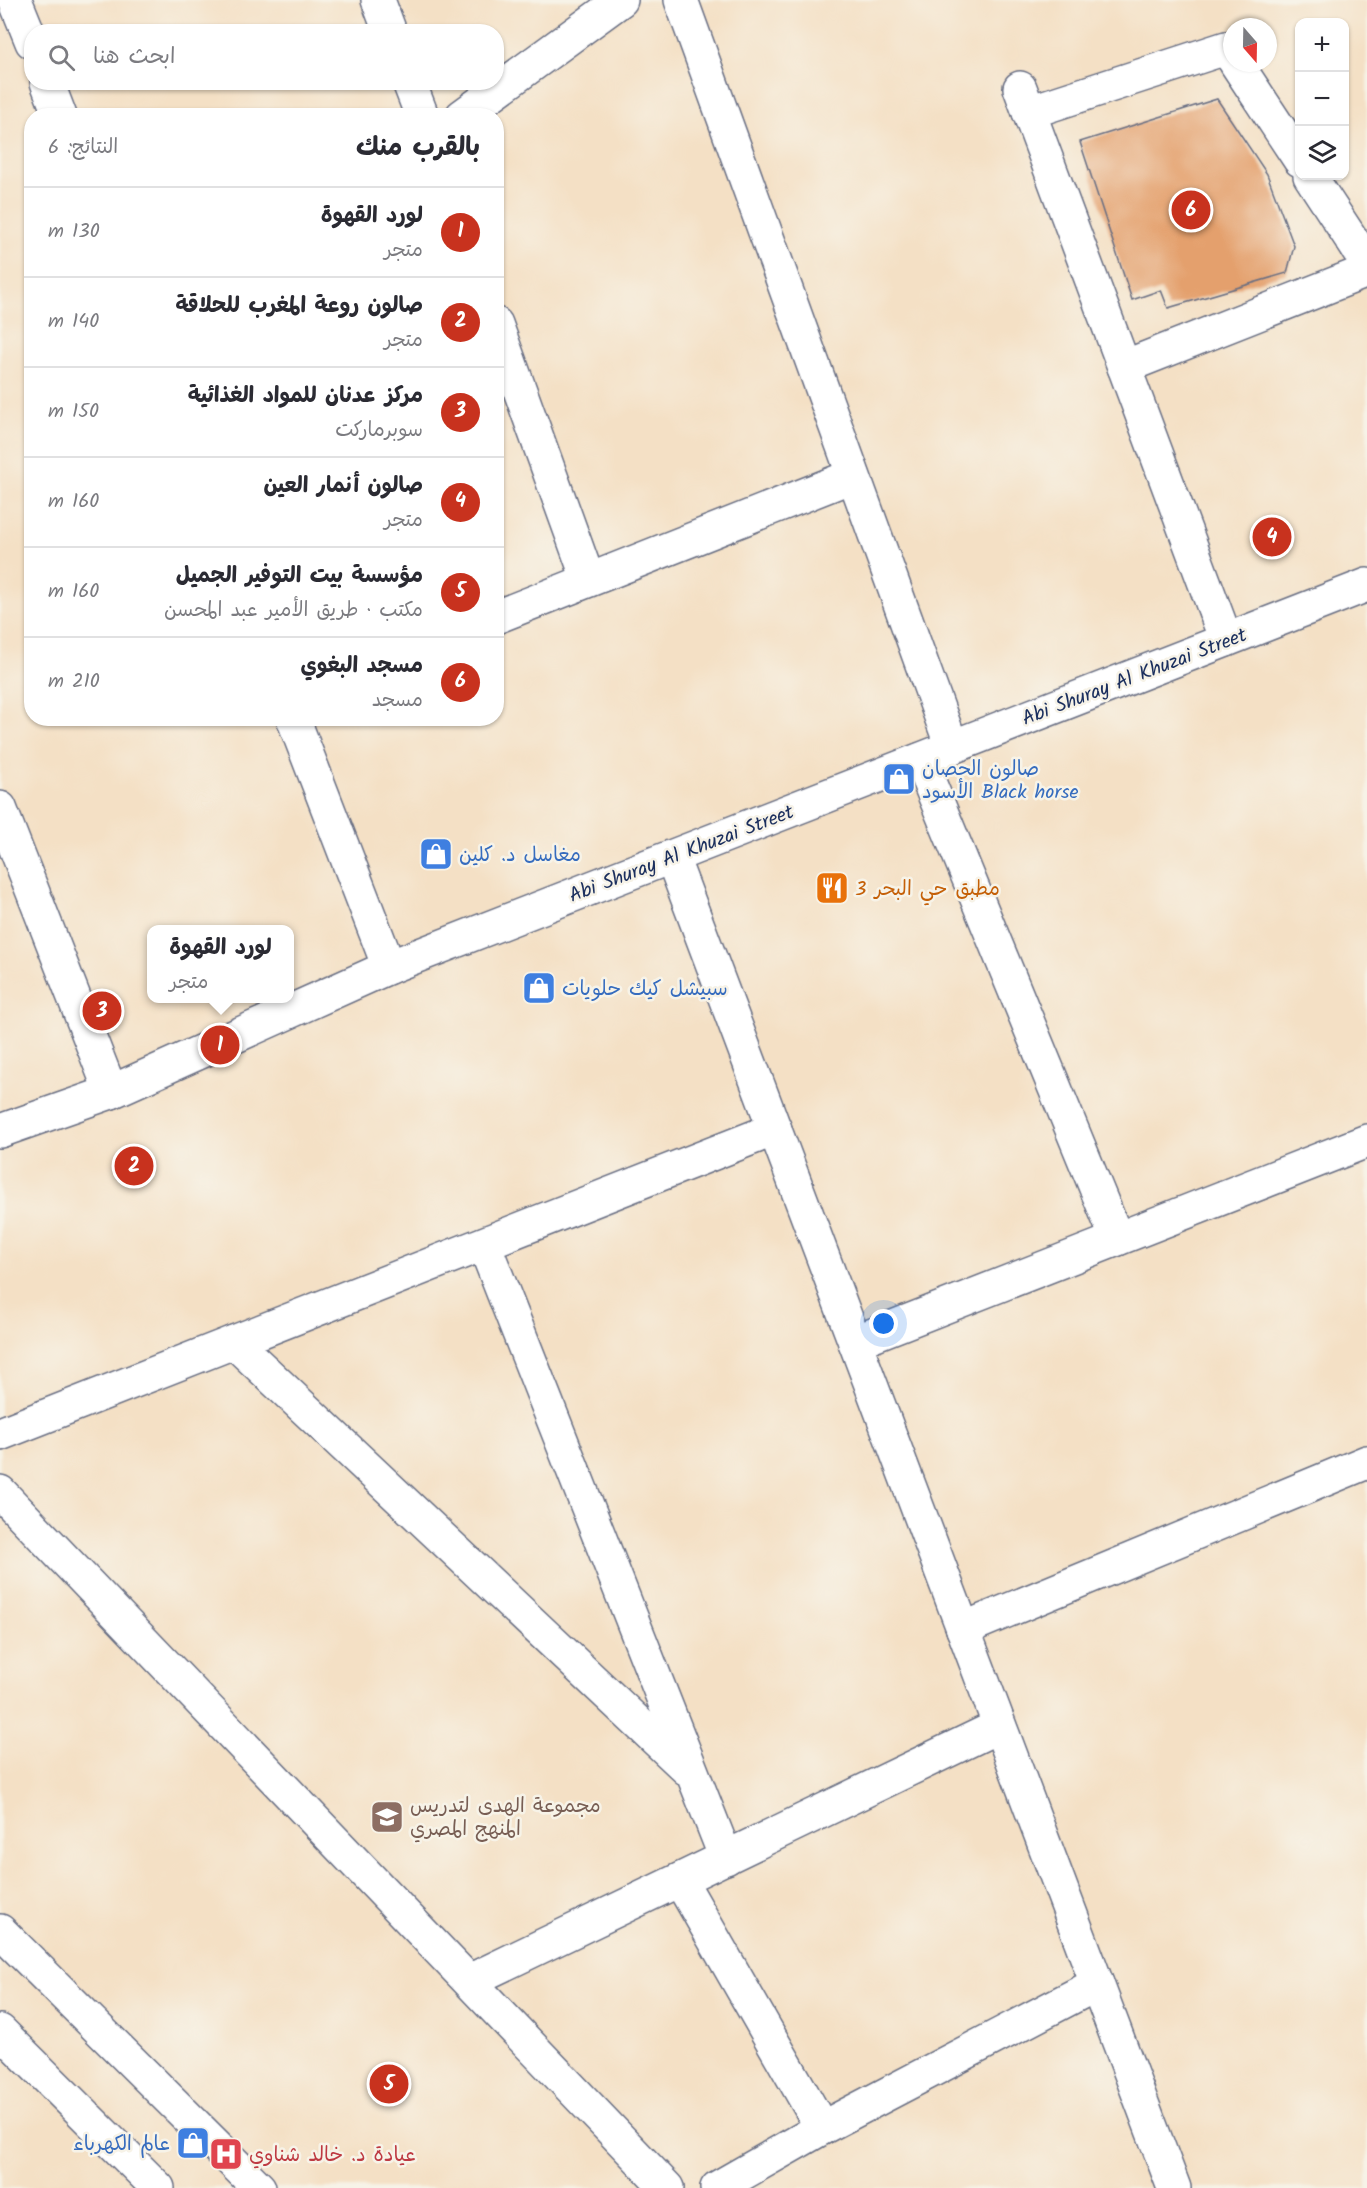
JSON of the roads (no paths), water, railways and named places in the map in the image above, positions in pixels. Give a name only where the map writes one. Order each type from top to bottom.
[{"type":"street","points":[[15,0],[25,24]]},
{"type":"street","points":[[378,0],[387,24]]},
{"type":"street","points":[[504,85],[621,0]]},
{"type":"street","points":[[681,0],[952,747]]},
{"type":"street","points":[[1223,49],[1024,100],[1226,640]]},
{"type":"street","points":[[1242,72],[1295,154]]},
{"type":"street","points":[[50,90],[57,108]]},
{"type":"street","points":[[412,90],[419,108]]},
{"type":"street","points":[[473,108],[498,90]]},
{"type":"street","points":[[1313,180],[1367,263]]},
{"type":"street","points":[[1124,367],[1367,271]]},
{"type":"street","points":[[504,346],[588,579]]},
{"type":"street","points":[[504,614],[852,476]]},
{"type":"street","name":"Abi Shuray Al Khuzai Street","points":[[0,1131],[111,1092],[389,968],[1367,585]]},
{"type":"street","points":[[296,726],[389,968]]},
{"type":"street","points":[[920,760],[1118,1239]]},
{"type":"street","points":[[0,808],[111,1092]]},
{"type":"street","points":[[672,856],[1174,2188]]},
{"type":"street","points":[[0,1434],[775,1129]]},
{"type":"street","points":[[855,1342],[1367,1141]]},
{"type":"street","points":[[484,1244],[726,1858]]},
{"type":"street","points":[[234,1342],[693,1775]]},
{"type":"street","points":[[963,1629],[1367,1462]]},
{"type":"street","points":[[0,1492],[667,2188]]},
{"type":"street","points":[[469,1981],[999,1726]]},
{"type":"street","points":[[680,1880],[822,2128]]},
{"type":"street","points":[[0,1931],[259,2188]]},
{"type":"street","points":[[717,2188],[822,2128],[1097,1984]]},
{"type":"street","points":[[0,2031],[158,2188]]},
{"type":"place","name":"مسجد البغوي","points":[[1191,210]]},
{"type":"place","name":"صالون أنمار العين","points":[[1272,537]]},
{"type":"place","name":"صالون الحصان الأسود Black horse","points":[[899,779]]},
{"type":"place","name":"مغاسل د. كلين","points":[[436,854]]},
{"type":"place","name":"مطبق حي البحر 3","points":[[832,888]]},
{"type":"place","name":"سبيشل كيك حلويات","points":[[539,988]]},
{"type":"place","name":"مركز عدنان للمواد الغذائية","points":[[102,1011]]},
{"type":"place","name":"لورد القهوة","points":[[220,1045]]},
{"type":"place","name":"صالون روعة المغرب للحلاقة","points":[[134,1166]]},
{"type":"place","name":"مجموعة الهدى لتدريس المنهج المصري","points":[[387,1817]]},
{"type":"place","name":"مؤسسة بيت التوفير الجميل","points":[[389,2084]]},
{"type":"place","name":"عالم الكهرباء","points":[[193,2143]]},
{"type":"place","name":"عيادة د. خالد شناوي","points":[[226,2154]]}]
